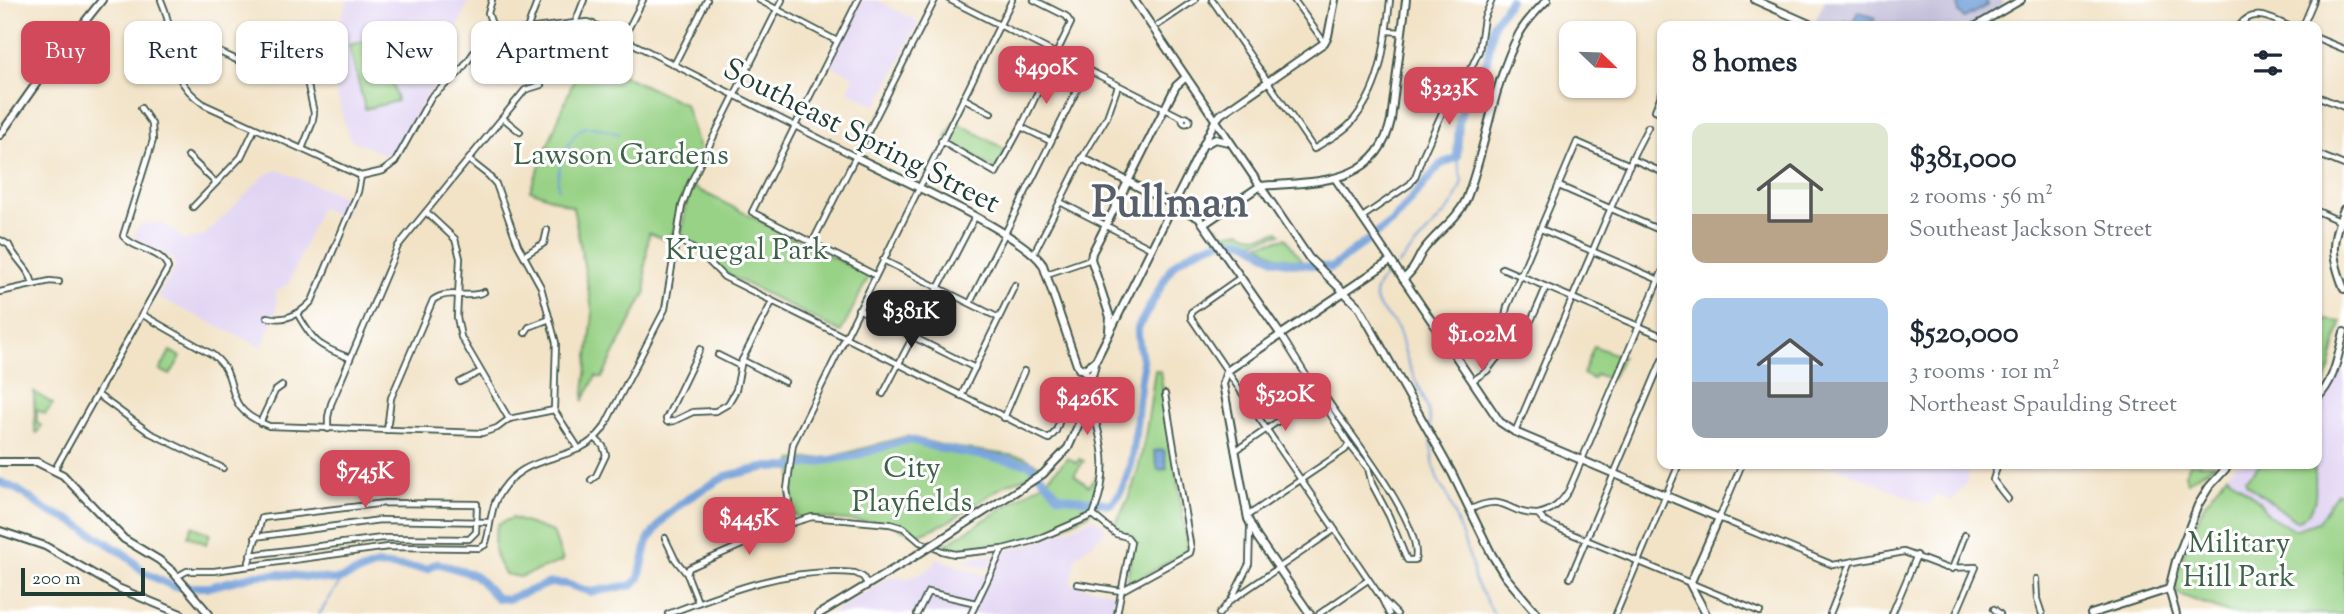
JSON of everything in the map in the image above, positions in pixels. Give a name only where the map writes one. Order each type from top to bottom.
[{"type":"street","points":[[0,135],[43,74],[102,0]]},
{"type":"street","points":[[161,0],[166,21]]},
{"type":"street","points":[[491,21],[488,13],[492,0]]},
{"type":"street","points":[[530,21],[538,0]]},
{"type":"street","points":[[576,21],[584,0]]},
{"type":"street","points":[[633,21],[643,0]]},
{"type":"street","points":[[674,65],[707,0]]},
{"type":"street","points":[[758,0],[837,41]]},
{"type":"street","points":[[179,578],[187,571],[214,571],[388,547],[482,548],[487,542],[489,522],[499,495],[517,473],[541,460],[579,449],[596,439],[665,309],[682,206],[690,184],[782,0]]},
{"type":"street","points":[[858,0],[752,212],[875,275]]},
{"type":"street","points":[[812,243],[935,0]]},
{"type":"street","points":[[950,0],[1183,118]]},
{"type":"street","points":[[792,523],[788,505],[788,477],[793,444],[1012,0]]},
{"type":"street","points":[[941,141],[996,173],[1070,25],[1068,17],[1034,0]]},
{"type":"street","points":[[1134,0],[1310,258],[1364,315],[1471,509],[1492,555],[1505,576],[1537,614]]},
{"type":"street","points":[[1158,25],[1195,0]]},
{"type":"street","points":[[1212,0],[1314,149],[1349,125],[1370,96],[1381,67],[1391,0]]},
{"type":"street","points":[[1294,0],[1324,43]]},
{"type":"street","points":[[819,614],[868,586],[1050,468],[1073,439],[1096,360],[1215,121],[1221,114],[1324,43],[1328,36],[1335,0]]},
{"type":"street","points":[[1204,224],[1260,186],[1335,178],[1351,174],[1366,165],[1383,143],[1391,120],[1406,0]]},
{"type":"street","points":[[1361,219],[1410,184],[1415,177],[1446,104],[1479,51],[1484,18],[1492,0]]},
{"type":"street","points":[[1402,279],[1412,271],[1431,240],[1464,206],[1496,92],[1516,42],[1528,21],[1547,0]]},
{"type":"street","points":[[1755,0],[1803,21]]},
{"type":"street","points":[[1985,21],[2021,0]]},
{"type":"street","points":[[2305,21],[2314,0]]},
{"type":"street","points":[[2243,21],[2255,15],[2276,21]]},
{"type":"street","points":[[1387,31],[1402,32]]},
{"type":"street","points":[[2322,40],[2344,49]]},
{"type":"street","name":"Southeast Spring Street","points":[[633,44],[975,217],[1034,253],[1043,265],[1079,369]]},
{"type":"street","points":[[183,84],[188,92],[205,105],[361,176],[383,172],[395,162],[431,97],[460,72],[471,56]]},
{"type":"street","points":[[970,303],[1087,70]]},
{"type":"street","points":[[1108,335],[1110,320],[1091,259],[1093,250],[1176,86],[1186,77]]},
{"type":"street","points":[[302,149],[314,113],[308,84]]},
{"type":"street","points":[[328,429],[328,411],[395,252],[525,90],[541,85]]},
{"type":"street","points":[[1034,253],[1082,158],[1107,117],[1118,86]]},
{"type":"street","points":[[963,98],[991,113]]},
{"type":"street","points":[[2322,98],[2344,107]]},
{"type":"street","points":[[55,469],[168,268],[164,259],[128,242],[123,236],[153,140],[152,124],[141,108]]},
{"type":"street","points":[[503,118],[520,132]]},
{"type":"street","points":[[1021,127],[1050,141]]},
{"type":"street","points":[[1515,432],[1648,127]]},
{"type":"street","points":[[193,206],[241,158],[255,128]]},
{"type":"street","points":[[1197,157],[1213,139],[1224,140],[1234,148]]},
{"type":"street","points":[[1497,358],[1503,319],[1577,142],[1657,170]]},
{"type":"street","points":[[188,156],[216,183]]},
{"type":"street","points":[[2322,156],[2344,165]]},
{"type":"street","points":[[1082,158],[1198,217],[1204,224],[1281,335],[1349,444],[1368,468],[1372,484],[1407,559],[1415,560],[1416,550],[1406,521],[1373,461],[1326,397],[1319,393]]},
{"type":"street","points":[[469,160],[495,184],[518,245],[541,287],[556,343],[554,410],[579,449]]},
{"type":"street","points":[[267,317],[282,319],[297,313],[312,301],[358,192],[361,176]]},
{"type":"street","points":[[1335,178],[1500,422],[1515,432],[1833,565],[1904,552],[1952,569],[1976,567],[1956,614]]},
{"type":"street","points":[[1559,186],[1657,229]]},
{"type":"street","points":[[1060,202],[1150,248]]},
{"type":"street","points":[[2344,209],[2332,248],[2344,289]]},
{"type":"street","points":[[426,212],[451,232],[455,239],[460,258],[457,317],[461,337],[509,419]]},
{"type":"street","points":[[2322,213],[2341,222]]},
{"type":"street","points":[[883,394],[975,217]]},
{"type":"street","points":[[1541,229],[1657,278]]},
{"type":"street","points":[[525,256],[544,243],[547,230]]},
{"type":"street","points":[[676,238],[701,254],[724,277],[1049,439],[1056,431],[1067,400]]},
{"type":"street","points":[[0,240],[9,245],[13,254],[29,270],[33,284]]},
{"type":"street","points":[[1046,274],[1091,259]]},
{"type":"street","points":[[883,260],[999,318]]},
{"type":"street","points":[[1310,614],[1250,525],[1223,384],[1227,371],[1345,292],[1393,265]]},
{"type":"street","points":[[1502,268],[1657,334]]},
{"type":"street","points":[[1241,277],[1191,312],[1191,318],[1368,580],[1397,614]]},
{"type":"street","points":[[0,292],[52,280],[59,282]]},
{"type":"street","points":[[1471,509],[1485,502],[1494,502],[1538,514],[1554,509],[1562,501],[1657,284]]},
{"type":"street","points":[[961,397],[1015,285]]},
{"type":"street","points":[[1471,381],[1487,371],[1497,358],[1521,338],[1546,287]]},
{"type":"street","points":[[387,430],[391,398],[429,306],[438,296],[448,293],[479,295],[484,292]]},
{"type":"street","points":[[701,349],[666,419],[667,422],[693,412],[710,412],[722,408],[733,398],[741,363],[772,302]]},
{"type":"street","points":[[1108,312],[1114,313],[1123,304]]},
{"type":"street","points":[[858,309],[975,368]]},
{"type":"street","points":[[297,313],[314,341],[349,358]]},
{"type":"street","points":[[143,315],[222,362],[240,409],[269,426],[482,433],[497,428],[509,419],[554,410]]},
{"type":"street","points":[[524,332],[529,327],[550,319]]},
{"type":"street","points":[[2322,392],[2333,373],[2344,332]]},
{"type":"street","points":[[718,355],[785,382]]},
{"type":"street","points":[[1079,369],[1086,368],[1096,360]]},
{"type":"street","points":[[1079,369],[1091,377]]},
{"type":"street","points":[[1004,418],[1024,371]]},
{"type":"street","points":[[460,382],[480,372]]},
{"type":"street","points":[[1570,578],[1657,372]]},
{"type":"street","points":[[260,423],[275,391],[282,386]]},
{"type":"street","points":[[1235,451],[1319,393]]},
{"type":"street","points":[[1077,584],[1121,591],[1190,552],[1165,394]]},
{"type":"street","points":[[98,396],[150,433],[223,468]]},
{"type":"street","points":[[687,574],[689,568],[792,523],[812,517],[890,524],[904,528],[920,541],[955,554],[1003,549],[1060,531],[1093,515],[1104,482],[1102,449],[1092,409],[1084,405]]},
{"type":"street","points":[[591,480],[596,476],[606,455],[603,446],[596,439]]},
{"type":"street","points":[[1247,516],[1345,450],[1349,444]]},
{"type":"street","points":[[0,462],[37,462],[55,469],[75,486],[124,538],[159,560],[179,578],[204,613]]},
{"type":"street","points":[[1616,614],[1677,469]]},
{"type":"street","points":[[1690,584],[1740,469]]},
{"type":"street","points":[[1997,469],[1993,481],[2008,499]]},
{"type":"street","points":[[2176,614],[2169,589],[2173,569],[2198,505],[2209,487],[2225,469]]},
{"type":"street","points":[[248,566],[250,555],[254,537],[262,518],[385,503],[477,504],[476,532],[469,539],[382,538],[250,555]]},
{"type":"street","points":[[1538,514],[1545,521],[1760,612]]},
{"type":"street","points":[[1093,515],[1116,534],[1127,537],[1131,542],[1117,614]]},
{"type":"street","points":[[254,537],[380,520],[489,522]]},
{"type":"street","points":[[1222,612],[1242,581],[1251,554],[1250,525]]},
{"type":"street","points":[[1230,601],[1334,530]]},
{"type":"street","points":[[0,531],[45,546],[118,588],[181,614]]},
{"type":"street","points":[[1952,569],[1965,535]]},
{"type":"street","points":[[665,538],[675,559],[687,574],[698,603]]},
{"type":"street","points":[[971,614],[1003,549]]},
{"type":"street","points":[[1892,614],[1917,555]]},
{"type":"street","points":[[1830,614],[1850,563]]},
{"type":"street","points":[[668,614],[749,584],[803,573],[855,573],[863,577],[868,586]]},
{"type":"street","points":[[2036,579],[2037,599],[2042,614]]},
{"type":"street","points":[[1319,614],[1368,580]]},
{"type":"street","points":[[1242,581],[1251,587]]},
{"type":"street","points":[[1690,584],[1706,614]]},
{"type":"street","points":[[2091,614],[2169,589]]},
{"type":"street","points":[[917,614],[929,592],[976,603]]},
{"type":"street","points":[[1382,599],[1389,614]]},
{"type":"street","points":[[1994,609],[2000,614]]},
{"type":"shaded area","points":[[348,0],[469,0],[457,29],[457,21],[362,21],[362,84],[434,84],[392,158],[350,139],[334,84],[348,84],[348,21],[339,21]]},
{"type":"shaded area","points":[[861,0],[876,0],[919,22],[877,106],[848,91],[854,76],[828,64]]},
{"type":"shaded area","points":[[1825,0],[2001,0],[2004,6],[1978,21],[1815,21]]},
{"type":"shaded area","points":[[278,170],[349,199],[343,217],[320,208],[289,283],[276,292],[277,309],[262,347],[157,297],[176,267],[174,259],[135,238],[133,234],[141,224],[159,223],[168,226],[184,240],[205,235],[265,175]]},
{"type":"shaded area","points":[[2344,346],[2344,493],[2337,493],[2332,498],[2318,522],[2294,530],[2267,514],[2259,501],[2227,475],[2232,469],[2322,469],[2322,397],[2333,385]]},
{"type":"shaded area","points":[[1842,469],[1968,469],[1967,482],[1952,501],[1935,494],[1929,506]]},
{"type":"shaded area","points":[[1094,518],[1107,529],[1076,556],[1071,584],[1116,593],[1112,614],[1111,610],[1093,607],[1091,614],[831,614],[891,577],[908,578],[922,573],[934,565],[937,558],[991,578],[1004,551],[1034,544]]},
{"type":"shaded area","points":[[995,554],[988,569],[960,559],[967,559]]},
{"type":"green space","points":[[362,42],[362,84],[393,84],[397,101],[365,109],[349,45]]},
{"type":"green space","name":"Lawson Gardens","points":[[633,80],[685,104],[701,155],[680,202],[671,242],[649,233],[645,267],[646,291],[602,378],[596,376],[583,401],[593,314],[573,207],[530,190],[572,84],[633,84]]},
{"type":"green space","points":[[955,121],[1006,150],[996,169],[948,142],[946,138]]},
{"type":"green space","name":"Kruegal Park","points":[[693,187],[869,276],[841,332],[723,272],[703,250],[681,236],[686,205]]},
{"type":"green space","points":[[1217,225],[1223,234],[1241,231],[1258,236],[1278,231],[1281,234],[1252,242],[1243,238],[1223,241],[1213,227]]},
{"type":"green space","points":[[1286,238],[1302,261],[1278,257],[1259,244]]},
{"type":"green space","points":[[2322,320],[2341,322],[2326,383],[2322,387]]},
{"type":"green space","points":[[1594,346],[1622,357],[1611,380],[1596,374],[1593,379],[1583,374]]},
{"type":"green space","points":[[170,351],[181,357],[170,375],[160,370]]},
{"type":"green space","points":[[1155,370],[1160,371],[1188,547],[1185,552],[1130,584],[1127,580],[1134,538],[1112,527],[1131,492],[1137,473]]},
{"type":"green space","points":[[34,392],[53,404],[45,414],[35,408],[37,422],[41,426],[37,433],[35,432]]},
{"type":"green space","name":"City Playfields","points":[[907,436],[945,446],[1024,457],[1042,467],[1007,484],[946,523],[920,534],[890,524],[812,517],[801,519],[792,513],[792,460],[832,457]]},
{"type":"green space","points":[[1068,458],[1077,463],[1079,459],[1084,461],[1074,475],[1089,486],[1097,475],[1100,476],[1098,494],[1089,514],[1015,544],[954,553],[942,547],[1044,482]]},
{"type":"green space","points":[[2188,469],[2207,469],[2187,482],[2185,474]]},
{"type":"green space","points":[[2255,469],[2314,469],[2316,490],[2313,505],[2304,517],[2296,521],[2246,483],[2246,479]]},
{"type":"green space","name":"Military Hill Park","points":[[2227,475],[2259,501],[2267,514],[2294,530],[2318,522],[2337,493],[2344,493],[2344,614],[2231,614],[2178,594],[2175,581],[2188,542],[2205,503]]},
{"type":"green space","points":[[512,518],[553,532],[563,561],[520,577],[505,574],[496,556],[494,538],[498,524]]},
{"type":"green space","points":[[192,526],[210,534],[206,544],[188,536]]},
{"type":"water","points":[[1958,0],[1986,0],[1988,5],[1964,18],[1959,13]]},
{"type":"water","points":[[1858,11],[1875,18],[1874,21],[1853,21]]},
{"type":"water","points":[[1164,450],[1167,469],[1158,470],[1154,451]]},
{"type":"waterway","points":[[0,482],[18,490],[46,510],[74,522],[126,555],[145,573],[174,587],[209,587],[256,575],[280,574],[337,580],[377,565],[427,569],[437,563],[475,575],[497,598],[508,599],[550,583],[566,584],[591,592],[633,585],[639,578],[648,540],[666,516],[690,497],[726,476],[767,467],[789,467],[854,456],[903,441],[911,440],[937,448],[1030,464],[1059,496],[1110,504],[1119,494],[1131,461],[1143,367],[1138,328],[1171,268],[1205,246],[1225,240],[1244,241],[1277,260],[1331,268],[1393,221],[1440,165],[1457,157],[1459,120],[1470,88],[1487,61],[1494,23],[1510,0]]},
{"type":"waterway","points":[[559,189],[558,174],[564,154],[581,130],[595,127],[619,134]]},
{"type":"waterway","points":[[1398,265],[1453,204],[1462,182],[1457,157]]},
{"type":"waterway","points":[[1393,269],[1377,288],[1376,300],[1399,331],[1408,363],[1426,404],[1430,428]]},
{"type":"waterway","points":[[1431,441],[1436,476],[1447,494],[1472,564],[1474,579],[1494,614]]},
{"type":"waterway","points":[[319,614],[345,578]]},
{"type":"district","name":"Pullman","points":[[1170,201]]}]
